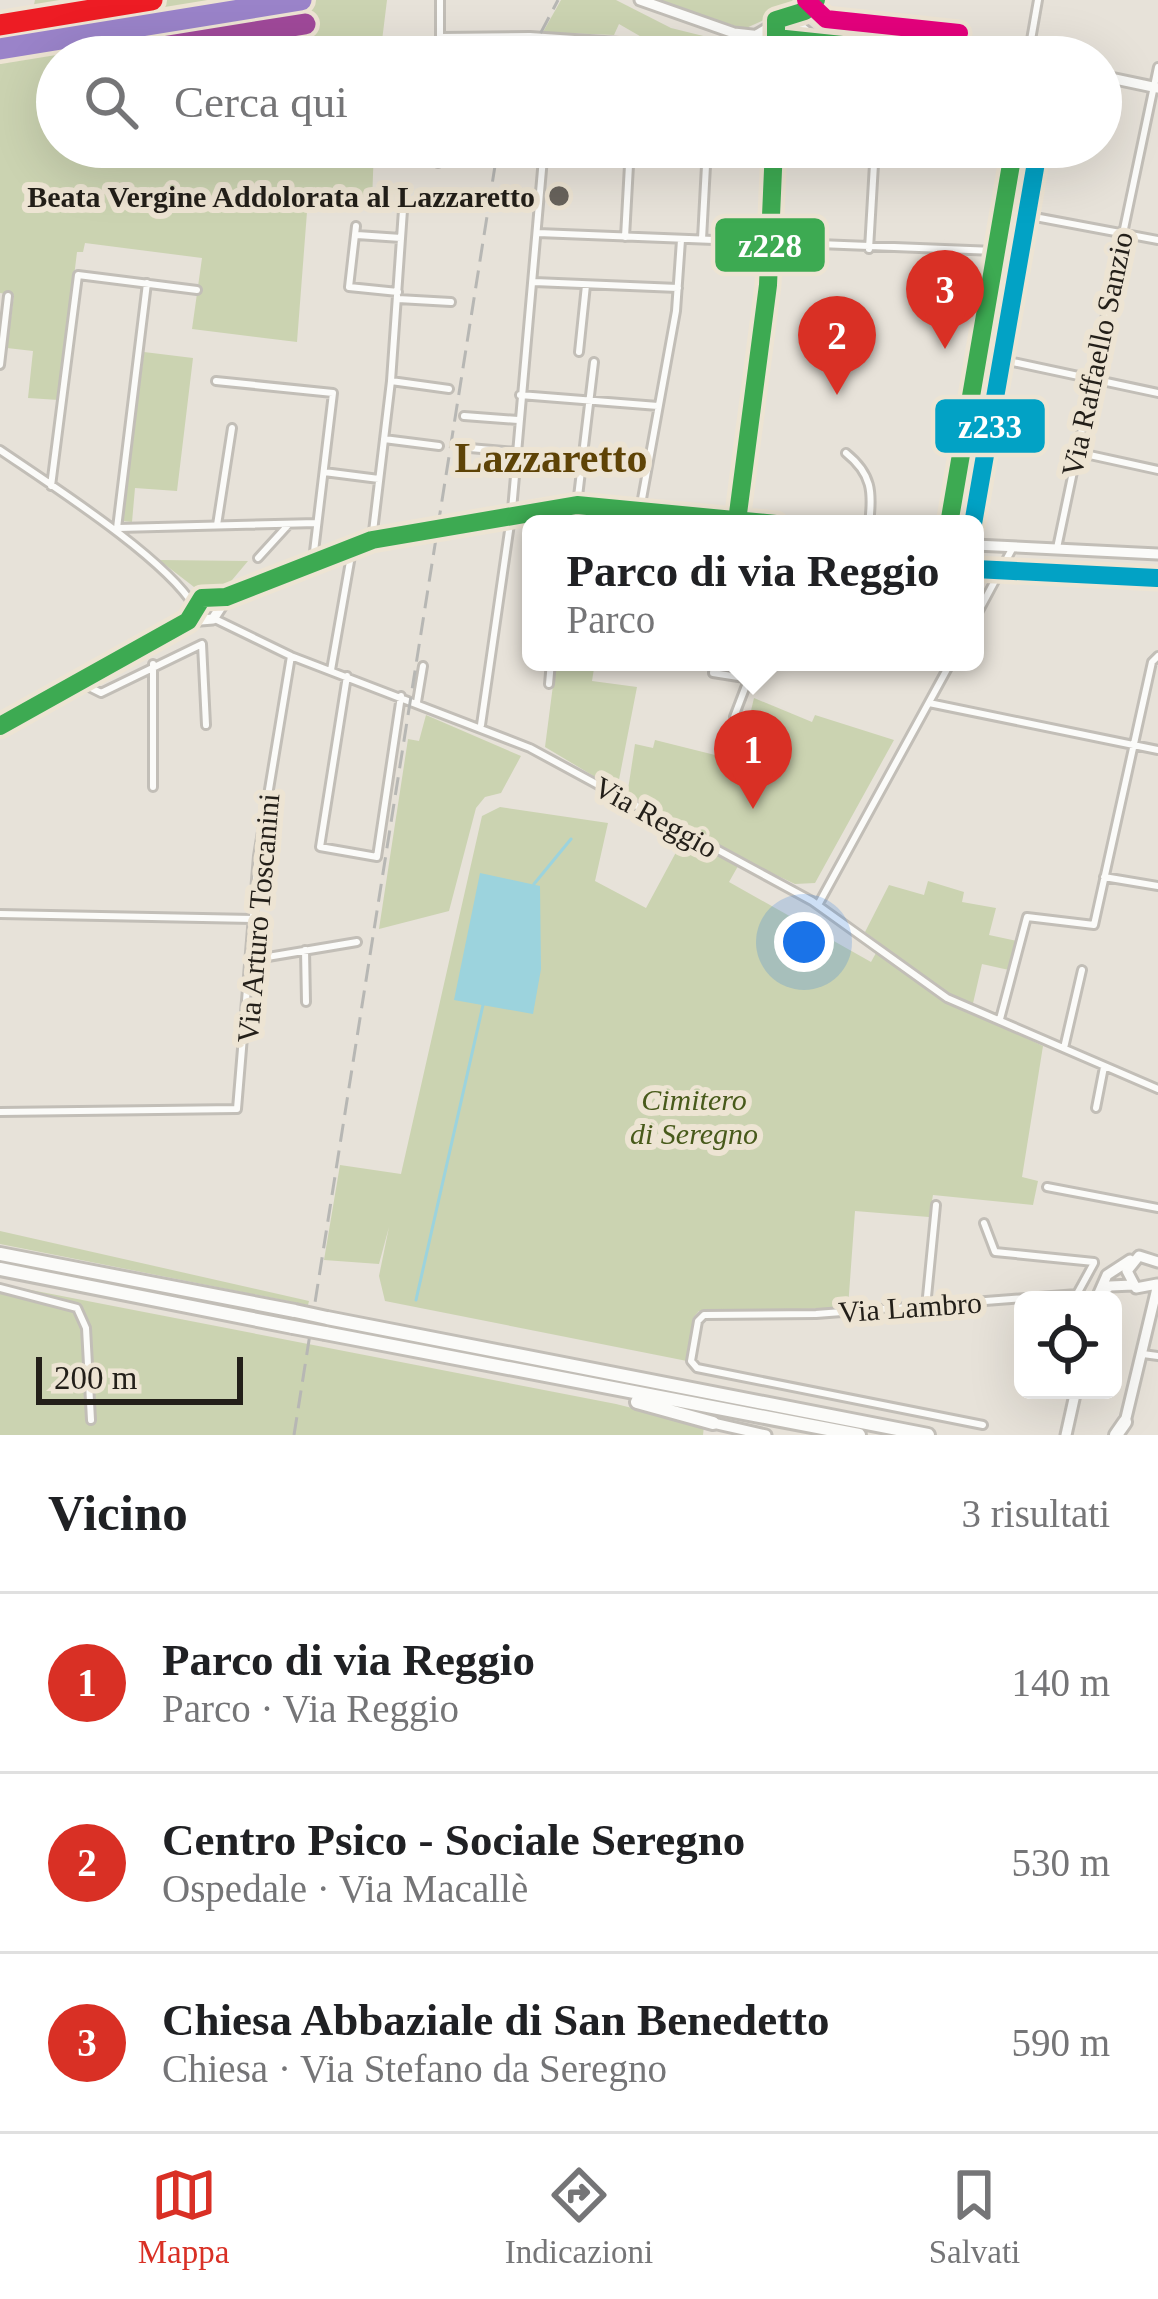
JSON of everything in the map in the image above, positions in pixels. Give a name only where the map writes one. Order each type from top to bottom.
[{"type":"highway","points":[[0,1254],[294,1319],[325,1333],[859,1435]]},
{"type":"highway","points":[[0,1269],[294,1319],[327,1318],[928,1435]]},
{"type":"highway","points":[[532,1373],[565,1388],[713,1423]]},
{"type":"highway","points":[[1116,1435],[1127,1428]]},
{"type":"street","points":[[440,0],[441,36]]},
{"type":"street","points":[[640,0],[720,28],[779,36],[799,27],[814,3]]},
{"type":"street","points":[[1032,36],[1038,0]]},
{"type":"street","points":[[779,36],[788,16],[814,3]]},
{"type":"street","points":[[788,16],[808,36]]},
{"type":"street","name":"Via Raffaello Sanzio","points":[[1057,552],[1158,67]]},
{"type":"street","points":[[1122,80],[1156,87]]},
{"type":"street","points":[[481,725],[511,516],[527,290],[534,282],[543,168]]},
{"type":"street","points":[[625,237],[629,168]]},
{"type":"street","points":[[702,241],[706,168]]},
{"type":"street","points":[[738,515],[768,284],[772,168]]},
{"type":"street","points":[[869,249],[874,168]]},
{"type":"street","points":[[951,515],[1011,168]]},
{"type":"street","points":[[372,540],[392,381],[404,210]]},
{"type":"street","points":[[1004,211],[1158,240]]},
{"type":"street","points":[[401,238],[356,231],[349,286],[451,302]]},
{"type":"street","points":[[538,233],[869,249],[995,250]]},
{"type":"street","points":[[640,510],[678,288],[681,240]]},
{"type":"street","points":[[51,486],[78,275],[197,290]]},
{"type":"street","points":[[534,282],[678,288]]},
{"type":"street","points":[[147,284],[113,530],[317,524]]},
{"type":"street","points":[[579,352],[586,285]]},
{"type":"street","points":[[0,365],[8,296]]},
{"type":"street","points":[[979,355],[1158,393]]},
{"type":"street","points":[[577,505],[594,362]]},
{"type":"street","points":[[216,381],[333,393],[313,560]]},
{"type":"street","points":[[392,381],[449,389]]},
{"type":"street","points":[[520,395],[658,406]]},
{"type":"street","points":[[464,416],[518,421]]},
{"type":"street","points":[[218,526],[232,428]]},
{"type":"street","points":[[384,439],[439,446]]},
{"type":"street","points":[[458,447],[516,452]]},
{"type":"street","name":"Via Reggio","points":[[0,450],[113,530],[228,622],[291,656],[481,725],[818,905],[932,989],[1158,1088]]},
{"type":"street","points":[[1076,452],[1158,470]]},
{"type":"street","points":[[846,453],[862,466],[872,486],[870,515]]},
{"type":"street","points":[[324,472],[379,479]]},
{"type":"street","points":[[0,726],[230,595],[352,545],[577,505],[680,515]]},
{"type":"street","points":[[563,515],[564,507]]},
{"type":"street","points":[[258,558],[289,524]]},
{"type":"street","points":[[331,670],[352,545]]},
{"type":"street","points":[[984,546],[1158,554]]},
{"type":"street","points":[[984,601],[1012,549]]},
{"type":"street","points":[[78,681],[101,693],[196,644],[206,649],[206,724]]},
{"type":"street","name":"Via Arturo Toscanini","points":[[0,1112],[166,1112],[237,1109],[241,1104],[253,919],[291,656]]},
{"type":"street","points":[[1000,1020],[1027,917],[1094,925],[1152,662],[1158,656]]},
{"type":"street","points":[[153,664],[153,787]]},
{"type":"street","points":[[417,702],[423,666]]},
{"type":"street","points":[[549,684],[550,671]]},
{"type":"street","points":[[712,671],[751,679]]},
{"type":"street","points":[[734,717],[752,671]]},
{"type":"street","points":[[818,905],[946,671]]},
{"type":"street","points":[[347,676],[320,847],[376,856],[401,696]]},
{"type":"street","points":[[929,703],[1158,750]]},
{"type":"street","points":[[1104,877],[1158,886]]},
{"type":"street","points":[[0,914],[253,919]]},
{"type":"street","points":[[250,960],[357,942]]},
{"type":"street","points":[[304,950],[306,1002]]},
{"type":"street","points":[[1064,1050],[1082,970]]},
{"type":"street","points":[[1096,1108],[1104,1067]]},
{"type":"street","points":[[1047,1186],[1158,1208]]},
{"type":"street","points":[[926,1307],[936,1205]]},
{"type":"street","name":"Via Lambro","points":[[983,1425],[697,1368],[691,1360],[698,1322],[704,1316],[926,1307],[1077,1294],[1096,1263],[995,1252],[984,1223]]},
{"type":"street","points":[[1100,1291],[1107,1275],[1158,1245]]},
{"type":"street","points":[[1139,1256],[1158,1262]]},
{"type":"street","points":[[1139,1256],[1127,1271],[1149,1311]]},
{"type":"street","points":[[1105,1291],[1110,1286],[1158,1283],[1127,1428]]},
{"type":"street","points":[[0,1288],[77,1308],[86,1328],[92,1420]]},
{"type":"street","points":[[1140,1354],[1158,1355]]},
{"type":"street","points":[[1067,1433],[1074,1399]]},
{"type":"street","points":[[713,1423],[744,1435]]},
{"type":"street","points":[[713,1423],[766,1435]]},
{"type":"green space","points":[[35,0],[387,0],[383,36],[36,36],[36,168],[373,168],[372,202],[308,199],[297,342],[192,329],[202,258],[85,243],[83,252],[77,252],[59,400],[28,398],[33,351],[7,348],[14,295],[0,293],[0,56],[23,52]]},
{"type":"green space","points":[[561,0],[616,0],[671,28],[703,36],[640,36],[619,24],[614,35],[543,32]]},
{"type":"green space","points":[[658,0],[809,0],[744,29]]},
{"type":"green space","points":[[144,352],[193,358],[177,491],[135,488],[132,522],[123,521]]},
{"type":"green space","points":[[159,560],[248,561],[222,592],[194,587]]},
{"type":"green space","points":[[555,671],[594,671],[592,681],[637,687],[617,790],[545,747]]},
{"type":"green space","name":"Cimitero di Seregno","points":[[754,698],[812,722],[815,715],[894,740],[815,883],[795,884],[742,859],[729,882],[871,962],[881,944],[865,932],[889,885],[924,895],[928,881],[964,892],[962,902],[996,908],[989,935],[1017,941],[1009,970],[982,964],[971,1012],[1043,1046],[1022,1177],[1038,1181],[1033,1205],[933,1195],[929,1217],[855,1211],[848,1308],[699,1311],[693,1318],[687,1361],[385,1301],[379,1276],[389,1227],[379,1264],[324,1260],[340,1165],[401,1174],[482,816],[500,807],[608,823],[595,881],[646,908],[688,830],[627,796],[635,744],[653,748],[655,740],[739,761]]},
{"type":"green space","points":[[426,715],[521,756],[501,793],[485,797],[476,808],[449,911],[379,929],[408,739],[419,741]]},
{"type":"green space","points":[[0,1231],[309,1301],[308,1305],[0,1244]]},
{"type":"green space","points":[[0,1284],[616,1404],[704,1426],[703,1435],[0,1435]]},
{"type":"water","points":[[480,873],[540,886],[541,969],[533,1014],[454,1000]]},
{"type":"waterway","points":[[534,884],[571,839]]},
{"type":"waterway","points":[[416,1300],[483,1005]]},
{"type":"railway","points":[[539,36],[558,0]]},
{"type":"railway","points":[[294,1435],[495,168]]},
{"type":"transit line","points":[[0,25],[152,0]]},
{"type":"transit line","points":[[80,36],[301,0]]},
{"type":"transit line","points":[[806,0],[826,19],[959,33]]},
{"type":"transit line","name":"z228","points":[[776,36],[776,20],[805,11],[816,0]]},
{"type":"transit line","points":[[230,36],[305,24]]},
{"type":"transit line","points":[[0,49],[36,43]]},
{"type":"transit line","name":"z228","points":[[738,515],[768,285],[773,168]]},
{"type":"transit line","name":"z228","points":[[951,515],[1010,168]]},
{"type":"transit line","name":"z233","points":[[975,515],[1035,168]]},
{"type":"transit line","name":"z228","points":[[0,726],[188,621],[202,598],[226,597],[372,540],[577,505],[682,515]]},
{"type":"transit line","name":"z233","points":[[984,569],[1157,578]]},
{"type":"place","name":"Beata Vergine Addolorata al Lazzaretto","points":[[559,196]]},
{"type":"place","name":"Chiesa Abbaziale di San Benedetto","points":[[945,349]]},
{"type":"place","name":"Centro Psico - Sociale Seregno","points":[[837,395]]},
{"type":"place","name":"Parco di via Reggio","points":[[753,809]]},
{"type":"district","name":"Lazzaretto","points":[[551,458]]}]
